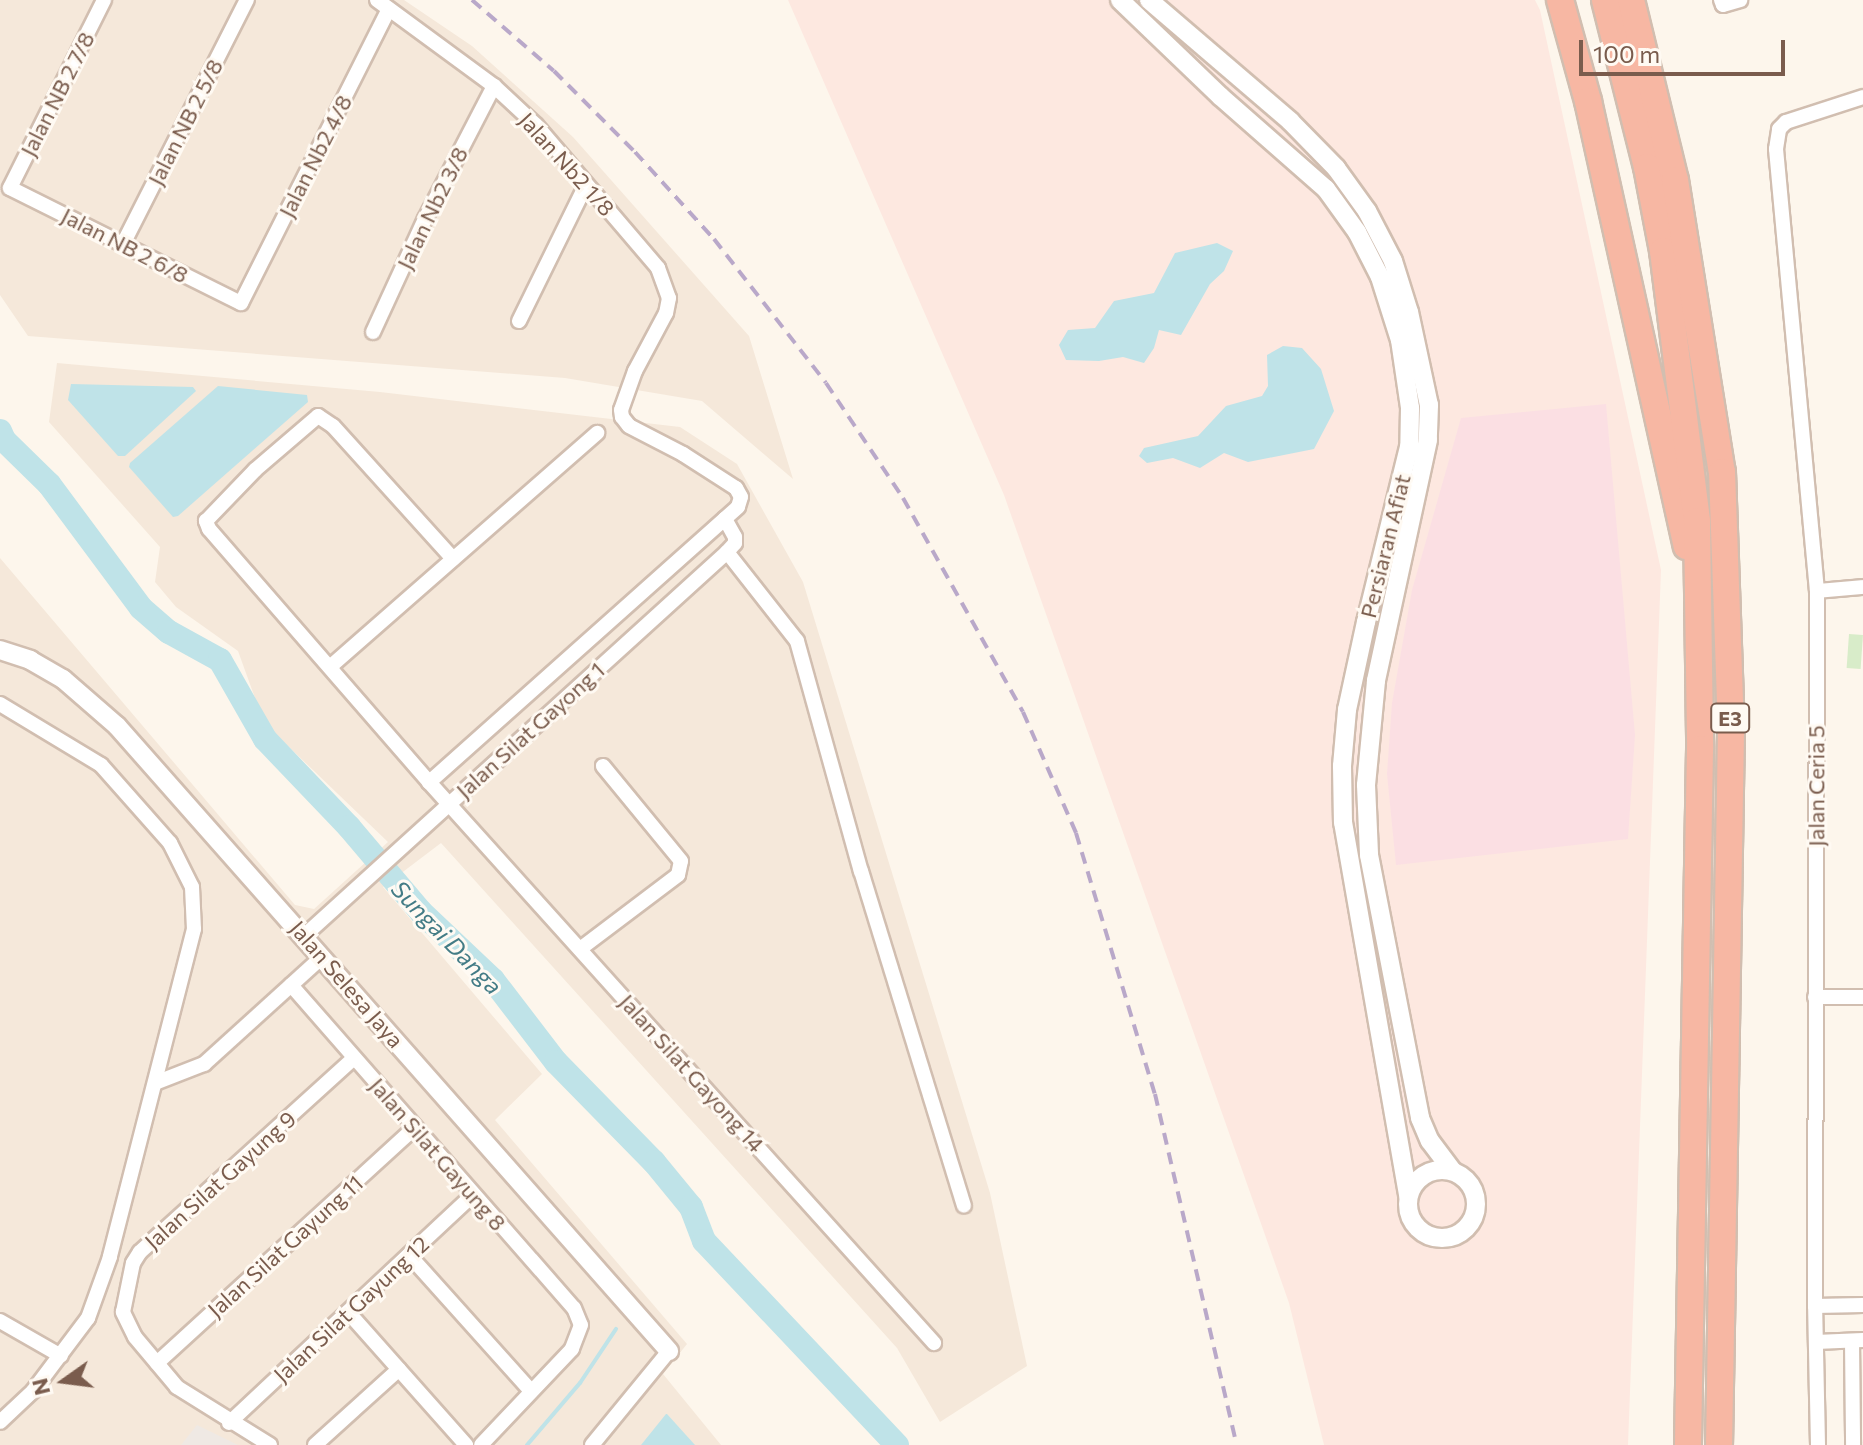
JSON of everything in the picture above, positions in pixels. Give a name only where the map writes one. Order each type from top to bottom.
[{"type":"highway","points":[[1560,0],[1588,101],[1669,477],[1699,592]]},
{"type":"highway","name":"E3","points":[[1605,0],[1647,167],[1663,251],[1691,449],[1699,592],[1700,749],[1688,1445]]},
{"type":"highway","name":"E3","points":[[1631,0],[1675,180],[1722,472],[1731,747],[1719,1445]]},
{"type":"street","name":"Jalan NB 2 7/8","points":[[10,188],[104,0]]},
{"type":"street","name":"Jalan NB 2 5/8","points":[[123,244],[247,0]]},
{"type":"street","name":"Persiaran Afiat","points":[[1120,0],[1209,86],[1326,189],[1349,221],[1380,277],[1420,406],[1347,710],[1342,766],[1343,822],[1410,1218],[1426,1235],[1448,1238],[1459,1234],[1474,1217],[1475,1195],[1471,1184],[1453,1171],[1430,1141],[1420,1118],[1370,869],[1366,785],[1369,738],[1387,628],[1421,481],[1420,406],[1409,312],[1393,261],[1367,211],[1336,168],[1290,121],[1149,0]]},
{"type":"street","points":[[1722,2],[1740,0]]},
{"type":"street","name":"Jalan Nb2 1/8","points":[[383,5],[494,86],[536,125],[665,280],[669,298],[666,313],[635,371],[621,410],[622,417],[642,435],[683,454],[736,488],[741,497],[738,507],[725,519]]},
{"type":"street","name":"Jalan Nb2 4/8","points":[[241,303],[383,5]]},
{"type":"street","name":"Jalan Nb2 3/8","points":[[373,332],[425,219],[494,86]]},
{"type":"street","name":"Jalan Ceria 5","points":[[1818,1445],[1815,1306],[1817,591],[1776,149],[1779,129],[1796,117],[1863,97]]},
{"type":"street","points":[[519,321],[586,185]]},
{"type":"street","name":"Jalan NB 2 6/8","points":[[10,188],[241,303]]},
{"type":"street","name":"Jalan Silat Gayong 14","points":[[453,559],[326,419],[312,418],[206,521],[209,529],[331,666],[448,805],[934,1343]]},
{"type":"street","points":[[331,666],[597,433]]},
{"type":"street","points":[[429,782],[725,519],[735,537],[735,543],[727,552],[797,641],[861,871],[964,1205]]},
{"type":"street","name":"Jalan Silat Gayong 1","points":[[304,936],[727,552]]},
{"type":"street","points":[[1817,591],[1863,587]]},
{"type":"street","points":[[1373,596],[1394,603]]},
{"type":"street","points":[[1366,622],[1387,628]]},
{"type":"street","name":"Jalan Selesa Jaya","points":[[0,650],[30,660],[92,701],[304,936],[669,1351]]},
{"type":"street","points":[[0,704],[101,765],[170,843],[185,866],[192,887],[194,929],[110,1257],[88,1318],[13,1413],[0,1422]]},
{"type":"street","points":[[580,949],[678,875],[681,861],[603,766]]},
{"type":"street","points":[[155,1083],[204,1064],[322,957]]},
{"type":"street","name":"Jalan Silat Gayung 8","points":[[291,985],[413,1129],[574,1308],[581,1325],[572,1349],[531,1391]]},
{"type":"street","points":[[1815,997],[1863,997]]},
{"type":"street","name":"Jalan Silat Gayung 9","points":[[157,1363],[125,1323],[133,1263],[140,1252],[354,1058]]},
{"type":"street","name":"Jalan Silat Gayung 11","points":[[157,1363],[413,1129]]},
{"type":"street","points":[[1408,1196],[1412,1185],[1430,1171],[1453,1171]]},
{"type":"street","name":"Jalan Silat Gayung 12","points":[[229,1423],[473,1195]]},
{"type":"street","points":[[409,1255],[531,1391],[481,1445]]},
{"type":"street","points":[[1815,1306],[1863,1305]]},
{"type":"street","points":[[348,1312],[466,1445]]},
{"type":"street","points":[[0,1321],[61,1356]]},
{"type":"street","points":[[1816,1342],[1858,1341],[1853,1445]]},
{"type":"street","points":[[592,1445],[669,1351]]},
{"type":"street","points":[[157,1363],[177,1387],[229,1423],[270,1445]]},
{"type":"street","points":[[315,1445],[399,1369]]},
{"type":"shaded area","points":[[0,0],[404,0],[472,46],[573,137],[749,336],[793,479],[702,401],[565,378],[28,336],[0,295]]},
{"type":"shaded area","points":[[788,0],[1535,0],[1540,10],[1661,570],[1628,1445],[1324,1445],[1289,1303],[1004,495]]},
{"type":"shaded area","points":[[57,363],[380,392],[680,427],[737,464],[803,582],[990,1193],[1027,1366],[940,1422],[897,1348],[441,843],[383,887],[542,1074],[495,1120],[687,1344],[663,1374],[721,1445],[0,1445],[0,558],[295,905],[314,909],[388,842],[264,723],[238,651],[176,607],[155,582],[160,547],[49,422]]},
{"type":"shaded area","points":[[1606,404],[1635,735],[1628,839],[1396,865],[1387,774],[1392,703],[1412,590],[1461,418]]},
{"type":"shaded area","points":[[197,1425],[238,1445],[181,1445]]},
{"type":"green space","points":[[1849,634],[1863,635],[1861,669],[1847,668]]},
{"type":"water","points":[[1217,243],[1233,251],[1224,271],[1210,284],[1181,335],[1159,330],[1154,348],[1144,363],[1123,357],[1099,361],[1066,360],[1059,345],[1068,330],[1095,328],[1114,301],[1154,293],[1175,253]]},
{"type":"water","points":[[1283,346],[1302,348],[1321,369],[1334,411],[1314,449],[1248,462],[1224,453],[1200,468],[1173,458],[1147,463],[1139,456],[1144,448],[1198,436],[1226,406],[1262,396],[1268,386],[1267,355]]},
{"type":"water","points":[[71,384],[193,387],[196,391],[125,456],[118,456],[68,400]]},
{"type":"water","points":[[218,386],[307,395],[308,402],[178,516],[173,517],[129,467],[130,463]]},
{"type":"water","points":[[667,1414],[695,1445],[641,1445]]},
{"type":"waterway","name":"Sungai Danga","points":[[0,431],[4,440],[49,484],[141,608],[169,632],[220,660],[265,739],[349,827],[421,912],[493,980],[556,1062],[654,1162],[691,1207],[704,1241],[897,1445]]},
{"type":"waterway","points":[[527,1445],[580,1383],[616,1329]]},
{"type":"railway","points":[[472,0],[554,71],[635,152],[714,239],[826,383],[903,498],[1023,712],[1076,833],[1155,1094],[1237,1445]]}]
